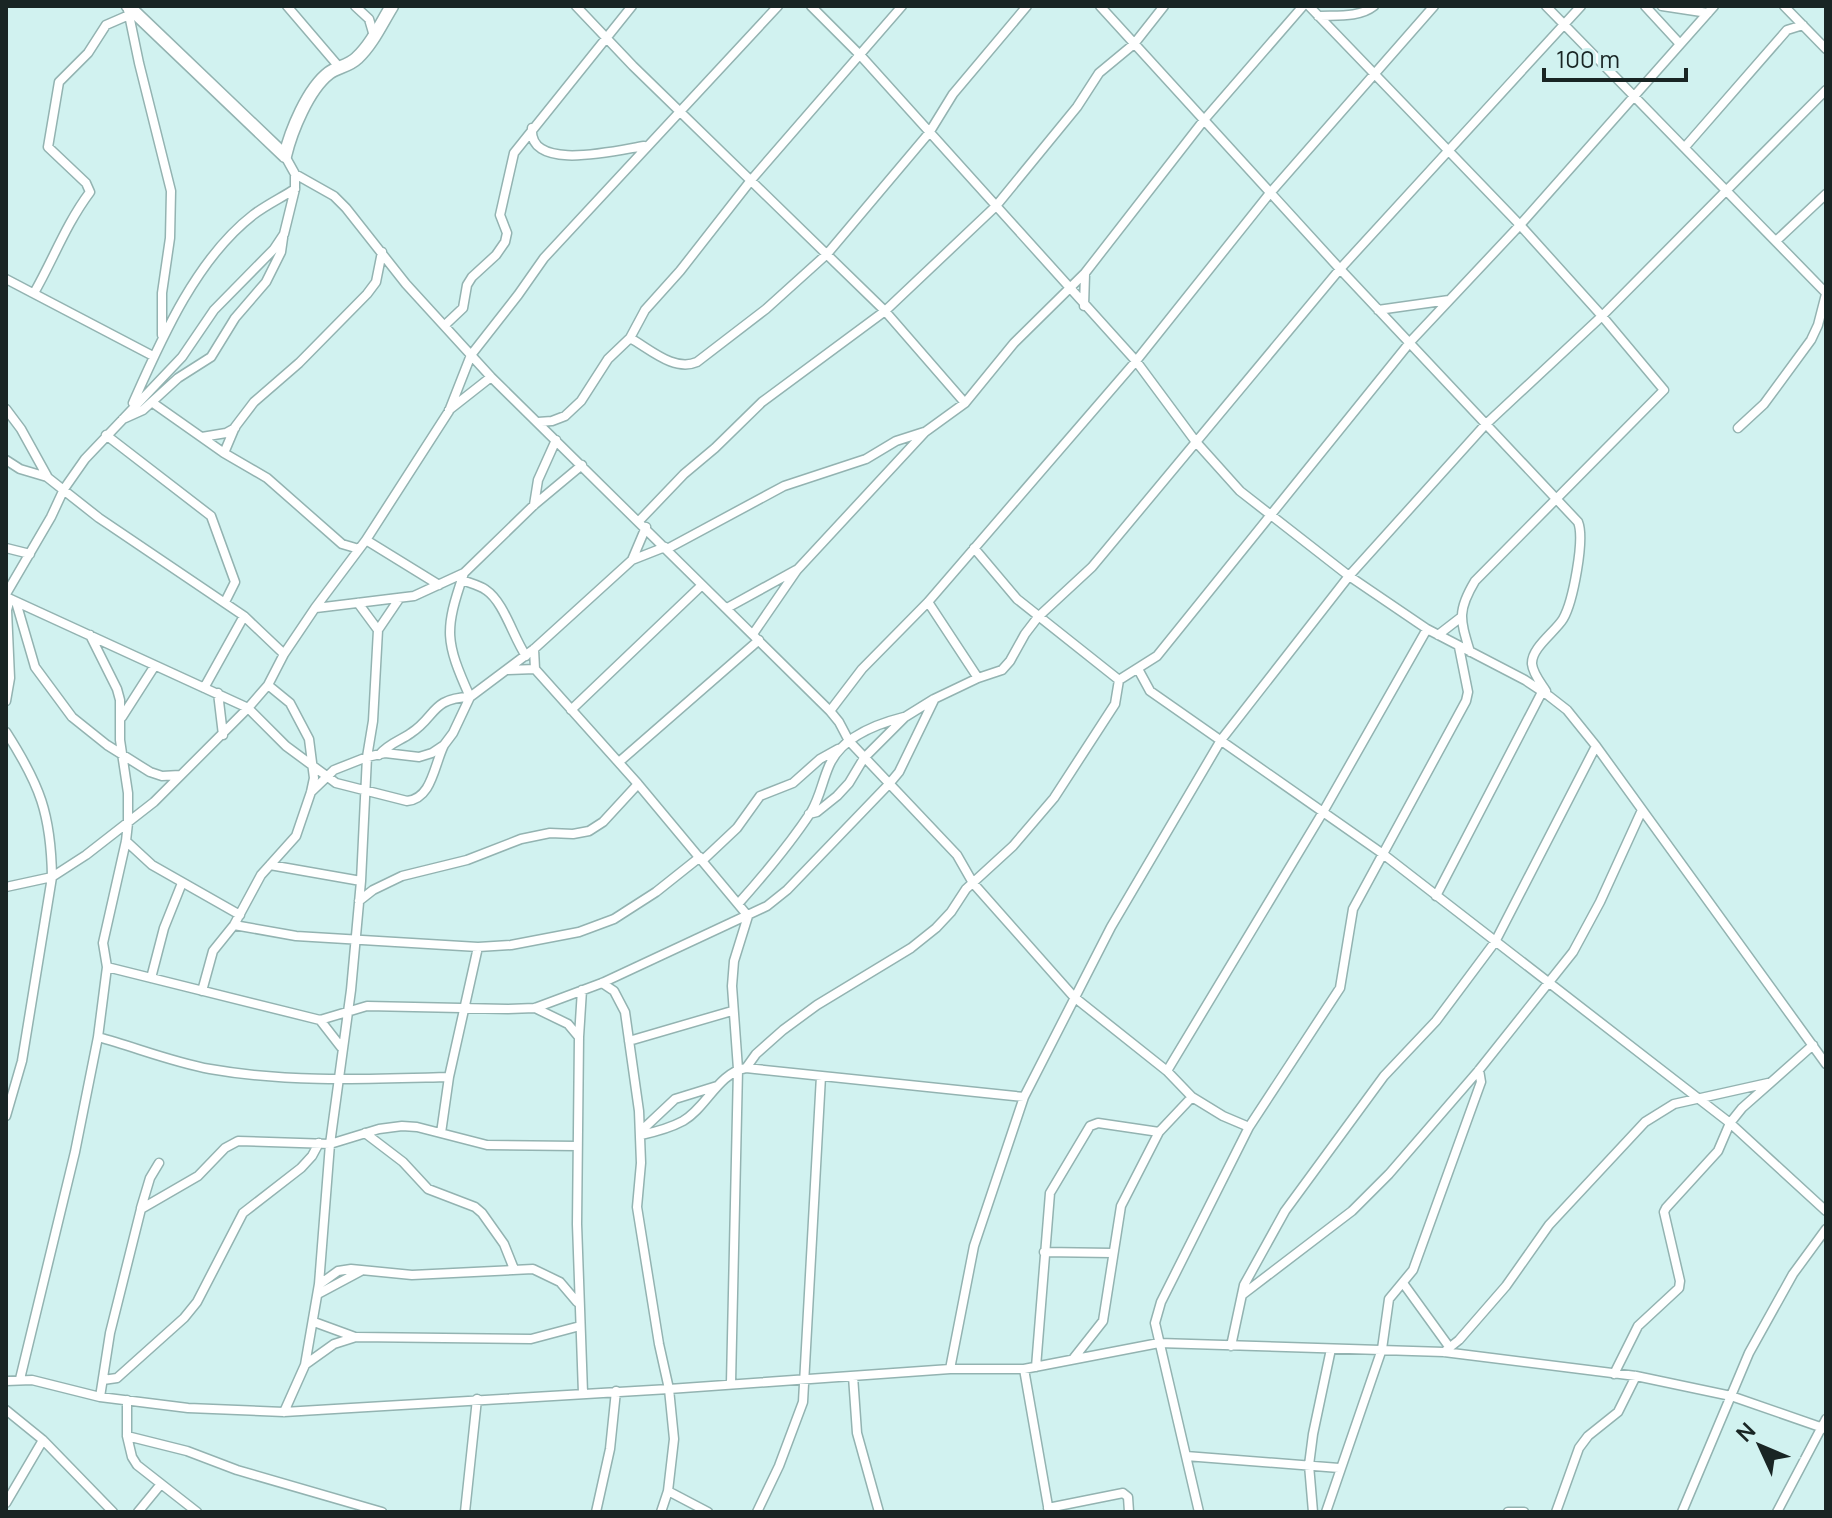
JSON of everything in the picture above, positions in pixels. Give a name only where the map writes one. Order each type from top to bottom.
[{"type":"street","points":[[287,6],[340,68]]},
{"type":"street","points":[[355,6],[369,19],[374,36]]},
{"type":"street","points":[[285,156],[291,131],[320,82],[330,72],[354,61],[392,6]]},
{"type":"street","points":[[576,6],[885,311],[957,393],[962,406]]},
{"type":"street","points":[[445,325],[463,308],[467,285],[472,277],[505,242],[507,233],[500,215],[511,157],[632,6]]},
{"type":"street","points":[[6,887],[52,877],[128,823],[154,802],[248,708],[268,685],[284,654],[366,540],[449,411],[471,355],[544,258],[778,6]]},
{"type":"street","points":[[811,6],[861,56],[1136,361],[1196,442],[1240,491],[1349,576],[1427,629],[1546,694],[1567,710],[1826,1064]]},
{"type":"street","points":[[538,422],[565,416],[581,401],[608,359],[630,338],[645,310],[680,271],[752,179],[902,6]]},
{"type":"street","points":[[630,338],[686,367],[697,362],[766,309],[827,254],[929,133],[953,94],[1027,6]]},
{"type":"street","points":[[1100,6],[1340,269],[1578,522],[1582,539],[1564,617],[1533,655],[1534,672],[1546,694]]},
{"type":"street","points":[[632,560],[642,524],[684,474],[762,402],[885,311],[996,206],[1077,107],[1099,73],[1134,44],[1164,6]]},
{"type":"street","points":[[619,762],[756,637],[797,570],[925,432],[962,406],[1014,343],[1085,273],[1204,120],[1306,6],[1520,225],[1664,390],[1475,581],[1465,597],[1460,618],[1470,652]]},
{"type":"street","points":[[1318,16],[1357,13],[1374,6]]},
{"type":"street","points":[[830,711],[862,669],[928,602],[1136,361],[1270,193],[1434,6]]},
{"type":"street","points":[[1546,6],[1826,294],[1811,340],[1764,404],[1738,428]]},
{"type":"street","points":[[809,814],[817,812],[837,796],[864,758],[905,717],[934,699],[1002,670],[1038,617],[1092,567],[1340,269],[1581,6]]},
{"type":"street","points":[[1645,6],[1680,44]]},
{"type":"street","points":[[1662,6],[1711,9]]},
{"type":"street","points":[[1786,8],[1826,49]]},
{"type":"street","points":[[1786,8],[1787,30]]},
{"type":"street","points":[[122,419],[132,417],[153,403],[178,378],[217,350],[235,318],[266,282],[281,252],[295,189],[295,174],[285,156],[128,9]]},
{"type":"street","points":[[34,293],[68,224],[90,192],[86,183],[48,147],[57,86],[88,53],[106,25],[128,9]]},
{"type":"street","points":[[128,9],[171,191],[170,238],[162,293],[162,335]]},
{"type":"street","points":[[1119,680],[1157,656],[1411,341],[1520,225],[1711,9]]},
{"type":"street","points":[[1685,147],[1787,30],[1803,25]]},
{"type":"street","points":[[950,1369],[974,1246],[1024,1097],[1074,997],[1157,845],[1221,740],[1349,576],[1485,425],[1602,316],[1826,90]]},
{"type":"street","points":[[532,128],[533,143],[551,155],[645,146]]},
{"type":"street","points":[[295,174],[334,196],[406,284],[491,377],[830,711],[839,722],[846,744],[864,758],[957,855],[973,883],[1074,997],[1167,1071],[1192,1097],[1249,1127]]},
{"type":"street","points":[[129,411],[162,335],[199,276],[252,216],[295,189]]},
{"type":"street","points":[[1776,241],[1826,194]]},
{"type":"street","points":[[6,701],[10,678],[9,596],[64,489],[85,459],[182,357],[214,310],[258,268],[284,234]]},
{"type":"street","points":[[224,453],[235,427],[262,394],[299,363],[367,294],[376,282],[382,252]]},
{"type":"street","points":[[1084,306],[1085,273]]},
{"type":"street","points":[[7,283],[34,293],[153,356]]},
{"type":"street","points":[[1378,310],[1450,299]]},
{"type":"street","points":[[449,411],[491,377]]},
{"type":"street","points":[[153,403],[275,484],[342,544],[359,549]]},
{"type":"street","points":[[6,409],[21,429],[47,477]]},
{"type":"street","points":[[202,437],[226,433],[235,427]]},
{"type":"street","points":[[9,596],[154,667],[248,708],[286,746],[325,776],[348,788],[407,801],[423,797],[444,745],[470,697],[526,656],[632,560],[666,548],[784,486],[866,459],[896,441],[925,432]]},
{"type":"street","points":[[106,435],[211,516],[235,582],[225,602]]},
{"type":"street","points":[[534,505],[538,480],[556,440]]},
{"type":"street","points":[[6,460],[20,469],[47,477],[99,518],[244,616],[284,654]]},
{"type":"street","points":[[470,697],[449,642],[450,615],[463,577],[534,505],[582,465]]},
{"type":"street","points":[[366,540],[439,585]]},
{"type":"street","points":[[340,578],[344,561],[342,544]]},
{"type":"street","points":[[6,548],[30,554]]},
{"type":"street","points":[[974,548],[1009,590],[1038,617],[1119,680]]},
{"type":"street","points":[[727,608],[797,570]]},
{"type":"street","points":[[315,608],[414,596],[463,577],[484,588],[496,601],[526,656]]},
{"type":"street","points":[[571,710],[702,585]]},
{"type":"street","points":[[9,596],[30,656],[42,679],[72,717],[121,755],[150,772],[162,776],[180,775]]},
{"type":"street","points":[[284,1412],[305,1365],[318,1294],[330,1144],[340,1080],[341,1047],[348,1010],[361,881],[378,630],[399,599]]},
{"type":"street","points":[[928,602],[978,678]]},
{"type":"street","points":[[358,603],[378,630]]},
{"type":"street","points":[[204,688],[244,616]]},
{"type":"street","points":[[1438,635],[1460,618]]},
{"type":"street","points":[[1167,1071],[1323,812],[1427,629]]},
{"type":"street","points":[[20,1379],[75,1152],[98,1037],[107,967],[104,932],[128,823],[128,793],[121,755],[122,717],[117,689],[90,635]]},
{"type":"street","points":[[1199,1512],[1155,1323],[1161,1302],[1249,1127],[1340,988],[1353,909],[1466,701],[1468,692],[1459,647]]},
{"type":"street","points":[[534,649],[535,669],[638,784],[748,916]]},
{"type":"street","points":[[122,717],[154,667]]},
{"type":"street","points":[[507,670],[535,669]]},
{"type":"street","points":[[1138,669],[1150,691],[1383,854],[1730,1123],[1826,1211]]},
{"type":"street","points":[[641,1133],[656,1132],[683,1121],[783,1030],[817,1005],[911,948],[936,928],[973,883],[1013,846],[1054,798],[1115,704],[1119,680]]},
{"type":"street","points":[[202,991],[213,951],[234,925],[261,875],[296,836],[311,792],[314,768],[302,721],[290,703],[268,685]]},
{"type":"street","points":[[218,693],[223,735]]},
{"type":"street","points":[[1436,896],[1546,694]]},
{"type":"street","points":[[379,755],[397,739],[412,733],[438,706],[457,697],[470,697]]},
{"type":"street","points":[[107,967],[320,1020],[367,1006],[535,1008],[602,983],[767,906],[787,890],[899,772],[934,699]]},
{"type":"street","points":[[234,925],[296,936],[478,947],[511,945],[579,932],[632,908],[702,859],[737,828],[760,796],[793,783],[820,759],[871,728],[905,717]]},
{"type":"street","points":[[6,732],[42,795],[52,857],[52,877],[22,1061],[7,1112]]},
{"type":"street","points":[[738,904],[809,814],[832,760],[846,744]]},
{"type":"street","points":[[311,792],[325,776],[367,757],[419,757],[444,745]]},
{"type":"street","points":[[1231,1346],[1241,1296],[1278,1224],[1384,1076],[1436,1021],[1495,942],[1596,746]]},
{"type":"street","points":[[359,901],[373,890],[402,876],[467,860],[521,839],[550,833],[589,831],[603,822],[638,784]]},
{"type":"street","points":[[1241,1296],[1352,1211],[1389,1174],[1479,1070],[1549,984],[1582,937],[1642,810]]},
{"type":"street","points":[[126,841],[142,859],[240,915]]},
{"type":"street","points":[[685,871],[690,845]]},
{"type":"street","points":[[270,865],[361,881]]},
{"type":"street","points":[[151,978],[164,928],[182,883]]},
{"type":"street","points":[[731,1383],[742,1069],[732,1011],[734,961],[748,916]]},
{"type":"street","points":[[441,1133],[449,1077],[478,947]]},
{"type":"street","points":[[602,983],[614,991],[621,1003],[641,1133],[637,1207],[669,1389],[674,1439],[668,1491],[661,1512]]},
{"type":"street","points":[[582,990],[577,1146],[578,1302],[583,1393]]},
{"type":"street","points":[[535,1008],[568,1024],[579,1037]]},
{"type":"street","points":[[629,1041],[732,1011]]},
{"type":"street","points":[[320,1020],[341,1047]]},
{"type":"street","points":[[98,1037],[209,1069],[259,1075],[340,1080],[449,1077]]},
{"type":"street","points":[[1614,1374],[1638,1326],[1679,1288],[1664,1212],[1666,1208],[1718,1151],[1730,1123],[1753,1096],[1813,1045]]},
{"type":"street","points":[[742,1069],[1024,1097]]},
{"type":"street","points":[[1326,1512],[1382,1349],[1389,1299],[1413,1270],[1481,1082],[1479,1070]]},
{"type":"street","points":[[757,1512],[779,1466],[803,1402],[821,1076]]},
{"type":"street","points":[[1447,1350],[1506,1286],[1549,1225],[1645,1122],[1674,1104],[1768,1083]]},
{"type":"street","points":[[641,1133],[675,1099],[718,1086]]},
{"type":"street","points":[[1072,1360],[1103,1321],[1121,1206],[1159,1132],[1192,1097]]},
{"type":"street","points":[[1036,1367],[1050,1193],[1090,1126],[1098,1123],[1159,1132]]},
{"type":"street","points":[[141,1209],[198,1176],[225,1148],[238,1141],[330,1144],[402,1126],[487,1145],[577,1146]]},
{"type":"street","points":[[365,1133],[403,1162],[428,1189],[475,1207],[482,1213],[504,1244],[514,1269]]},
{"type":"street","points":[[103,1380],[117,1378],[184,1318],[197,1302],[243,1213],[301,1168],[319,1143]]},
{"type":"street","points":[[100,1397],[110,1333],[141,1209],[150,1178],[159,1163]]},
{"type":"street","points":[[1682,1512],[1771,1310],[1826,1229]]},
{"type":"street","points":[[1044,1252],[1112,1253]]},
{"type":"street","points":[[319,1284],[338,1271],[412,1275],[533,1269],[551,1277],[578,1302]]},
{"type":"street","points":[[318,1294],[361,1271]]},
{"type":"street","points":[[1403,1283],[1447,1350]]},
{"type":"street","points":[[314,1322],[356,1337]]},
{"type":"street","points":[[305,1365],[334,1344],[356,1337],[531,1339],[580,1326]]},
{"type":"street","points":[[6,1381],[20,1379],[100,1397],[188,1408],[284,1412],[950,1369],[1024,1369],[1159,1343],[1447,1350],[1636,1376],[1731,1396],[1825,1425],[1808,1448],[1777,1512]]},
{"type":"street","points":[[1313,1512],[1309,1465],[1331,1349]]},
{"type":"street","points":[[1024,1369],[1048,1510],[1123,1493],[1128,1497],[1129,1512]]},
{"type":"street","points":[[853,1376],[857,1433],[877,1511]]},
{"type":"street","points":[[1556,1512],[1579,1448],[1588,1436],[1618,1412],[1636,1376]]},
{"type":"street","points":[[596,1512],[610,1449],[616,1391]]},
{"type":"street","points":[[465,1512],[477,1399]]},
{"type":"street","points":[[127,1400],[127,1436],[132,1457],[137,1465],[197,1512]]},
{"type":"street","points":[[6,1410],[43,1440],[113,1512]]},
{"type":"street","points":[[127,1436],[187,1451],[237,1470],[382,1512]]},
{"type":"street","points":[[6,1503],[43,1440]]},
{"type":"street","points":[[1186,1456],[1339,1468]]},
{"type":"street","points":[[138,1512],[161,1484]]},
{"type":"street","points":[[668,1491],[708,1512]]},
{"type":"street","points":[[1508,1512],[1524,1512]]}]
